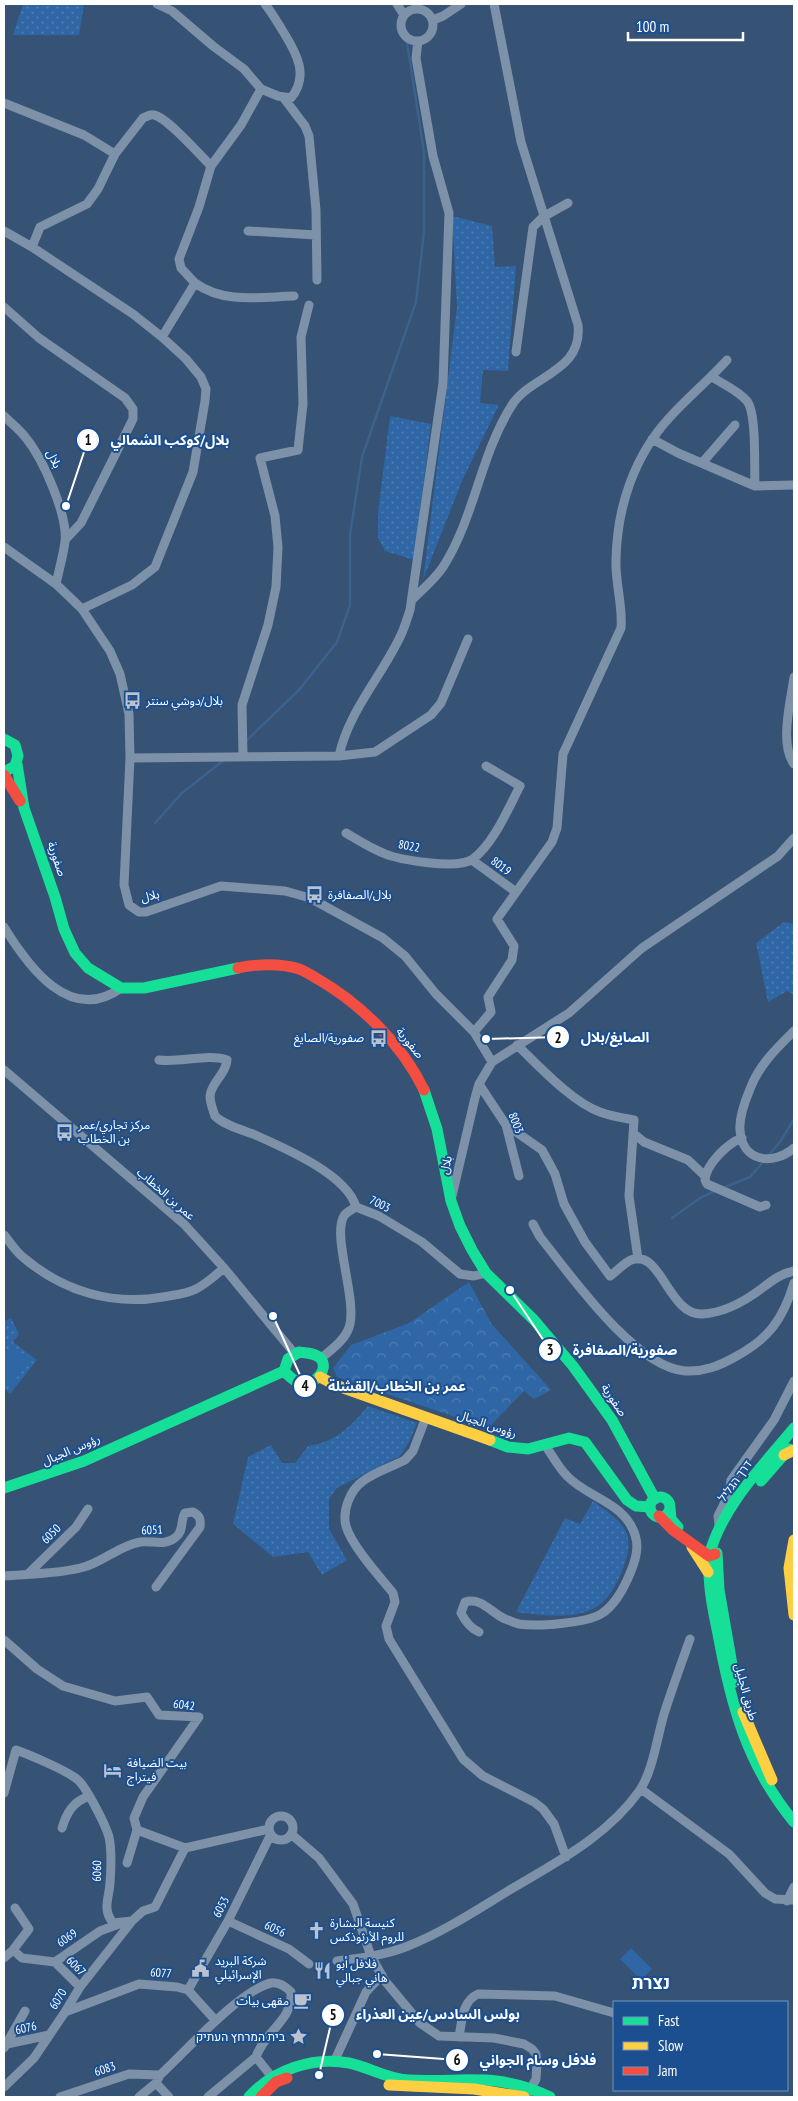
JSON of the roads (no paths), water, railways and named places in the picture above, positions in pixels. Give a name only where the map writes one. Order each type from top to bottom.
[{"type":"main road","name":"صفورية","points":[[4,739],[13,743],[16,747],[24,808],[64,929],[75,953],[88,968],[121,988],[144,988],[245,966],[270,965],[299,969],[331,987],[355,1005],[387,1036],[415,1071],[428,1098],[437,1129],[451,1201],[460,1226],[486,1273],[534,1320],[573,1366],[612,1420],[652,1503]]},
{"type":"main road","points":[[4,774],[13,769],[17,764]]},
{"type":"main road","name":"صفورية","points":[[4,774],[24,808]]},
{"type":"main road","points":[[307,1352],[320,1359],[324,1366],[320,1377],[309,1383],[295,1381],[284,1370],[286,1362],[295,1354],[307,1352]]},
{"type":"main road","name":"رؤوس الجبال","points":[[4,1488],[84,1461],[284,1370]]},
{"type":"main road","name":"رؤوس الجبال","points":[[320,1377],[336,1385],[508,1447],[528,1449],[569,1438],[585,1442],[627,1500],[636,1506],[652,1503]]},
{"type":"main road","name":"דרך הגליל","points":[[712,1553],[718,1531],[740,1495],[794,1428]]},
{"type":"main road","name":"דרך הגליל","points":[[712,1553],[751,1492],[789,1452],[794,1444]]},
{"type":"main road","points":[[708,1572],[686,1538],[671,1520],[669,1502],[664,1498],[652,1503],[653,1513],[686,1538],[712,1553]]},
{"type":"main road","points":[[658,1516],[665,1515],[670,1508]]},
{"type":"main road","points":[[686,1538],[702,1540],[718,1531]]},
{"type":"main road","points":[[794,1540],[788,1564],[789,1586],[794,1615]]},
{"type":"main road","name":"طريق الجليل","points":[[712,1553],[708,1572],[721,1653],[735,1712],[752,1758],[782,1809],[794,1822]]},
{"type":"main road","name":"طريق الجليل","points":[[712,1553],[742,1711],[770,1778],[781,1797],[794,1812]]},
{"type":"main road","points":[[249,2097],[254,2089],[299,2066],[334,2062],[358,2066],[388,2078],[468,2088]]},
{"type":"main road","points":[[261,2097],[274,2079],[308,2071],[344,2070],[360,2074],[386,2085],[406,2088],[468,2088],[502,2080],[527,2094],[550,2097]]},
{"type":"street","points":[[157,4],[172,10],[213,46],[244,69],[261,89],[291,98],[297,90],[301,78],[300,64],[295,50],[265,4]]},
{"type":"street","points":[[397,4],[404,15]]},
{"type":"street","points":[[433,20],[461,4]]},
{"type":"street","points":[[412,600],[435,577],[448,559],[470,512],[487,457],[512,405],[522,394],[557,370],[572,355],[579,334],[578,325],[521,142],[494,4]]},
{"type":"street","points":[[417,8],[427,11],[433,20],[434,26],[429,36],[418,41],[406,38],[400,27],[404,15],[408,11],[417,8]]},
{"type":"street","points":[[339,756],[349,724],[400,638],[412,600],[443,383],[450,213],[433,156],[416,58],[418,41]]},
{"type":"street","points":[[261,89],[241,124],[211,166],[199,207],[179,259],[181,268],[195,284],[207,292],[224,297],[294,296]]},
{"type":"street","points":[[283,96],[305,126],[309,136],[317,280]]},
{"type":"street","points":[[4,103],[84,135],[115,154]]},
{"type":"street","points":[[32,247],[40,227],[86,204],[98,189],[115,154],[143,118],[154,115],[179,134],[211,166]]},
{"type":"street","points":[[516,352],[533,227],[543,217],[568,203]]},
{"type":"street","points":[[4,231],[32,247],[133,314],[186,359],[201,377],[206,390],[193,472],[155,567],[132,585],[82,609]]},
{"type":"street","points":[[248,231],[316,235]]},
{"type":"street","points":[[162,337],[195,284]]},
{"type":"street","points":[[243,756],[242,705],[268,625],[276,587],[278,547],[275,516],[260,458],[298,450],[303,404],[301,336],[309,305]]},
{"type":"street","points":[[4,307],[39,338],[125,398],[133,409],[133,419],[81,523],[65,540]]},
{"type":"street","points":[[474,1032],[491,1012],[488,997],[512,960],[514,946],[497,919],[552,842],[557,828],[563,754],[621,628],[622,614],[616,562],[619,522],[627,488],[639,460],[652,439],[670,417],[727,360]]},
{"type":"street","points":[[712,377],[749,403],[753,419],[755,486]]},
{"type":"street","name":"بلال","points":[[4,416],[26,437],[41,459],[61,513],[65,540],[56,584],[82,609],[110,651],[120,674],[129,714],[130,758],[124,884],[126,899],[133,910],[146,912],[221,886],[284,891],[310,898],[383,938],[405,956],[436,994],[474,1032],[492,1062],[479,1084],[451,1201]]},
{"type":"street","points":[[702,463],[735,425]]},
{"type":"street","points":[[652,439],[755,486],[794,485]]},
{"type":"street","points":[[4,547],[56,584]]},
{"type":"street","points":[[130,758],[339,756],[375,752],[431,715],[440,703],[468,639]]},
{"type":"street","points":[[794,676],[787,735],[788,750],[794,764]]},
{"type":"street","points":[[472,860],[498,828],[520,786],[486,766]]},
{"type":"street","name":"8022","points":[[346,833],[384,854],[400,858],[444,864],[472,860]]},
{"type":"street","points":[[492,1062],[569,1013],[642,948],[778,856],[794,838]]},
{"type":"street","name":"8019","points":[[472,860],[516,892]]},
{"type":"street","points":[[4,927],[22,956],[41,978],[58,991],[74,997],[102,999],[121,988]]},
{"type":"street","points":[[794,1031],[773,1051],[760,1068],[749,1090],[740,1131],[745,1146],[753,1156],[761,1159],[778,1158],[794,1148]]},
{"type":"street","points":[[517,1046],[552,1078],[584,1103],[599,1112],[634,1120],[629,1196],[638,1259]]},
{"type":"street","points":[[159,1060],[181,1061],[197,1058],[227,1060],[225,1069],[211,1093],[210,1101],[215,1116],[313,1163],[343,1187],[352,1198],[356,1207]]},
{"type":"street","name":"عمر بن الخطاب","points":[[4,1070],[90,1146],[184,1224],[224,1268],[295,1354]]},
{"type":"street","name":"8003","points":[[479,1084],[506,1125],[519,1176]]},
{"type":"street","points":[[506,1125],[542,1150],[555,1174],[564,1204],[585,1242],[610,1276],[631,1260],[638,1259],[650,1263],[683,1308],[700,1314],[724,1309],[745,1299],[776,1276],[794,1271]]},
{"type":"street","points":[[633,1133],[644,1142],[688,1160],[705,1176],[707,1184],[760,1207],[766,1205]]},
{"type":"street","points":[[705,1176],[726,1146],[742,1138]]},
{"type":"street","name":"7003","points":[[320,1359],[339,1343],[350,1326],[352,1299],[341,1239],[341,1224],[343,1217],[356,1207],[380,1216],[422,1242],[460,1274],[474,1276],[486,1273]]},
{"type":"street","points":[[534,1224],[540,1237],[603,1317],[656,1360],[682,1371],[700,1371],[719,1366],[745,1352],[765,1338],[779,1321],[794,1283]]},
{"type":"street","points":[[4,1235],[22,1257],[58,1282],[90,1294],[125,1301],[181,1294],[197,1288],[224,1268]]},
{"type":"street","points":[[718,1531],[718,1516],[729,1494],[731,1480],[774,1420],[794,1381]]},
{"type":"street","points":[[426,1417],[410,1455],[362,1482],[351,1494],[346,1512],[346,1526],[353,1540],[392,1593],[395,1602],[386,1626],[389,1639],[463,1758],[483,1776],[534,1802],[543,1809],[554,1824],[566,1857]]},
{"type":"street","points":[[479,1632],[474,1630],[465,1621],[461,1613],[465,1602],[472,1600],[479,1602],[502,1618],[519,1624],[586,1620],[602,1614],[613,1604],[623,1588],[638,1551],[637,1539],[629,1522],[621,1513],[567,1477],[545,1445]]},
{"type":"street","name":"6050","points":[[28,1574],[76,1527],[88,1509]]},
{"type":"street","name":"6051","points":[[4,1576],[83,1568],[125,1546],[141,1542],[169,1542],[177,1537],[181,1531],[181,1518],[185,1513],[193,1512],[199,1515],[201,1520],[200,1527],[156,1587]]},
{"type":"street","points":[[337,1961],[371,1956],[407,1947],[444,1930],[566,1857],[598,1834],[624,1809],[641,1789],[690,1639]]},
{"type":"street","name":"6042","points":[[4,1640],[37,1668],[63,1686],[115,1701],[147,1697],[160,1714],[199,1717],[144,1797],[134,1818],[137,1830]]},
{"type":"street","name":"6060","points":[[4,1793],[16,1750],[34,1757],[78,1780],[89,1796],[109,1838],[110,1885],[106,1907],[108,1917],[113,1923],[119,1924]]},
{"type":"street","points":[[641,1789],[729,1854],[765,1893],[775,1899],[791,1900],[794,1887]]},
{"type":"street","points":[[62,1828],[69,1810],[79,1800],[89,1796]]},
{"type":"street","points":[[292,1834],[284,1840],[279,1840],[270,1832],[270,1823],[275,1818],[285,1817],[292,1824],[292,1834],[319,1858],[353,1904],[371,1956],[382,1975],[420,2022],[436,2035],[494,2038],[524,2044],[532,2049],[536,2054],[536,2079],[527,2094]]},
{"type":"street","points":[[127,1863],[137,1830],[185,1848],[270,1832]]},
{"type":"street","name":"6053","points":[[188,1990],[228,1921],[270,1832]]},
{"type":"street","points":[[119,1924],[132,1921],[143,1911],[155,1907],[185,1848]]},
{"type":"street","points":[[4,1958],[13,1950],[29,1929],[15,1908]]},
{"type":"street","name":"6070","points":[[4,2087],[34,2058],[80,1987],[132,1921]]},
{"type":"street","name":"6056","points":[[228,1921],[289,1949],[309,1964]]},
{"type":"street","name":"6069","points":[[13,1950],[22,1958],[55,1962],[100,1931],[119,1924]]},
{"type":"street","name":"6067","points":[[55,1962],[80,1987]]},
{"type":"street","points":[[334,2062],[366,1992],[382,1975]]},
{"type":"street","points":[[139,2097],[216,2021],[258,1989],[272,1983],[284,1986],[291,1992],[292,2003],[290,2010],[260,2046],[256,2057],[208,2097]]},
{"type":"street","name":"6077","points":[[65,2012],[139,1984],[177,1987],[188,1990]]},
{"type":"street","points":[[188,1990],[216,2021]]},
{"type":"street","points":[[459,2037],[466,2005],[470,1998],[478,1994],[555,1996],[613,2012]]},
{"type":"street","points":[[6,2046],[25,2011]]},
{"type":"street","name":"6076","points":[[6,2046],[49,2035]]},
{"type":"street","points":[[256,2057],[274,2079]]},
{"type":"street","name":"6083","points":[[60,2097],[129,2074],[158,2079]]},
{"type":"street","points":[[158,2079],[169,2097]]},
{"type":"waterway","points":[[246,741],[299,690],[337,642],[350,605],[350,535],[362,457],[416,302],[424,232],[424,152],[403,17]]},
{"type":"waterway","points":[[155,823],[182,793],[224,760]]},
{"type":"waterway","points":[[768,1156],[780,1142],[794,1119]]},
{"type":"waterway","points":[[723,1188],[750,1177],[765,1160]]},
{"type":"waterway","points":[[672,1218],[700,1198],[715,1191]]},
{"type":"place","name":"بلال/كوكب الشمالي","points":[[66,506]]},
{"type":"place","name":"بلال/دوشي سنتر","points":[[132,701]]},
{"type":"place","name":"بلال/الصفافرة","points":[[314,895]]},
{"type":"place","name":"صفورية/الصايغ","points":[[378,1038]]},
{"type":"place","name":"الصايغ/بلال","points":[[486,1039]]},
{"type":"place","name":"مركز تجاري/عمر بن الخطاب","points":[[64,1132]]},
{"type":"place","name":"صفورية/الصفافرة","points":[[510,1290]]},
{"type":"place","name":"عمر بن الخطاب/القشلة","points":[[273,1316]]},
{"type":"place","name":"بيت الضيافة فيتراج","points":[[113,1770]]},
{"type":"place","name":"كنيسة البشارة للروم الأرثوذكس","points":[[316,1930]]},
{"type":"place","name":"شركة البريد الإسرائيلي","points":[[201,1968]]},
{"type":"place","name":"فلافل أبو هاني جبالي","points":[[322,1971]]},
{"type":"place","name":"مقهى بيات","points":[[303,2001]]},
{"type":"place","name":"בית המרחץ העתיק","points":[[299,2037]]},
{"type":"place","name":"فلافل وسام الجواني","points":[[377,2054]]},
{"type":"place","name":"بولس السادس/عين العذراء","points":[[319,2075]]},
{"type":"district","name":"נצרת","points":[[651,1983]]}]
